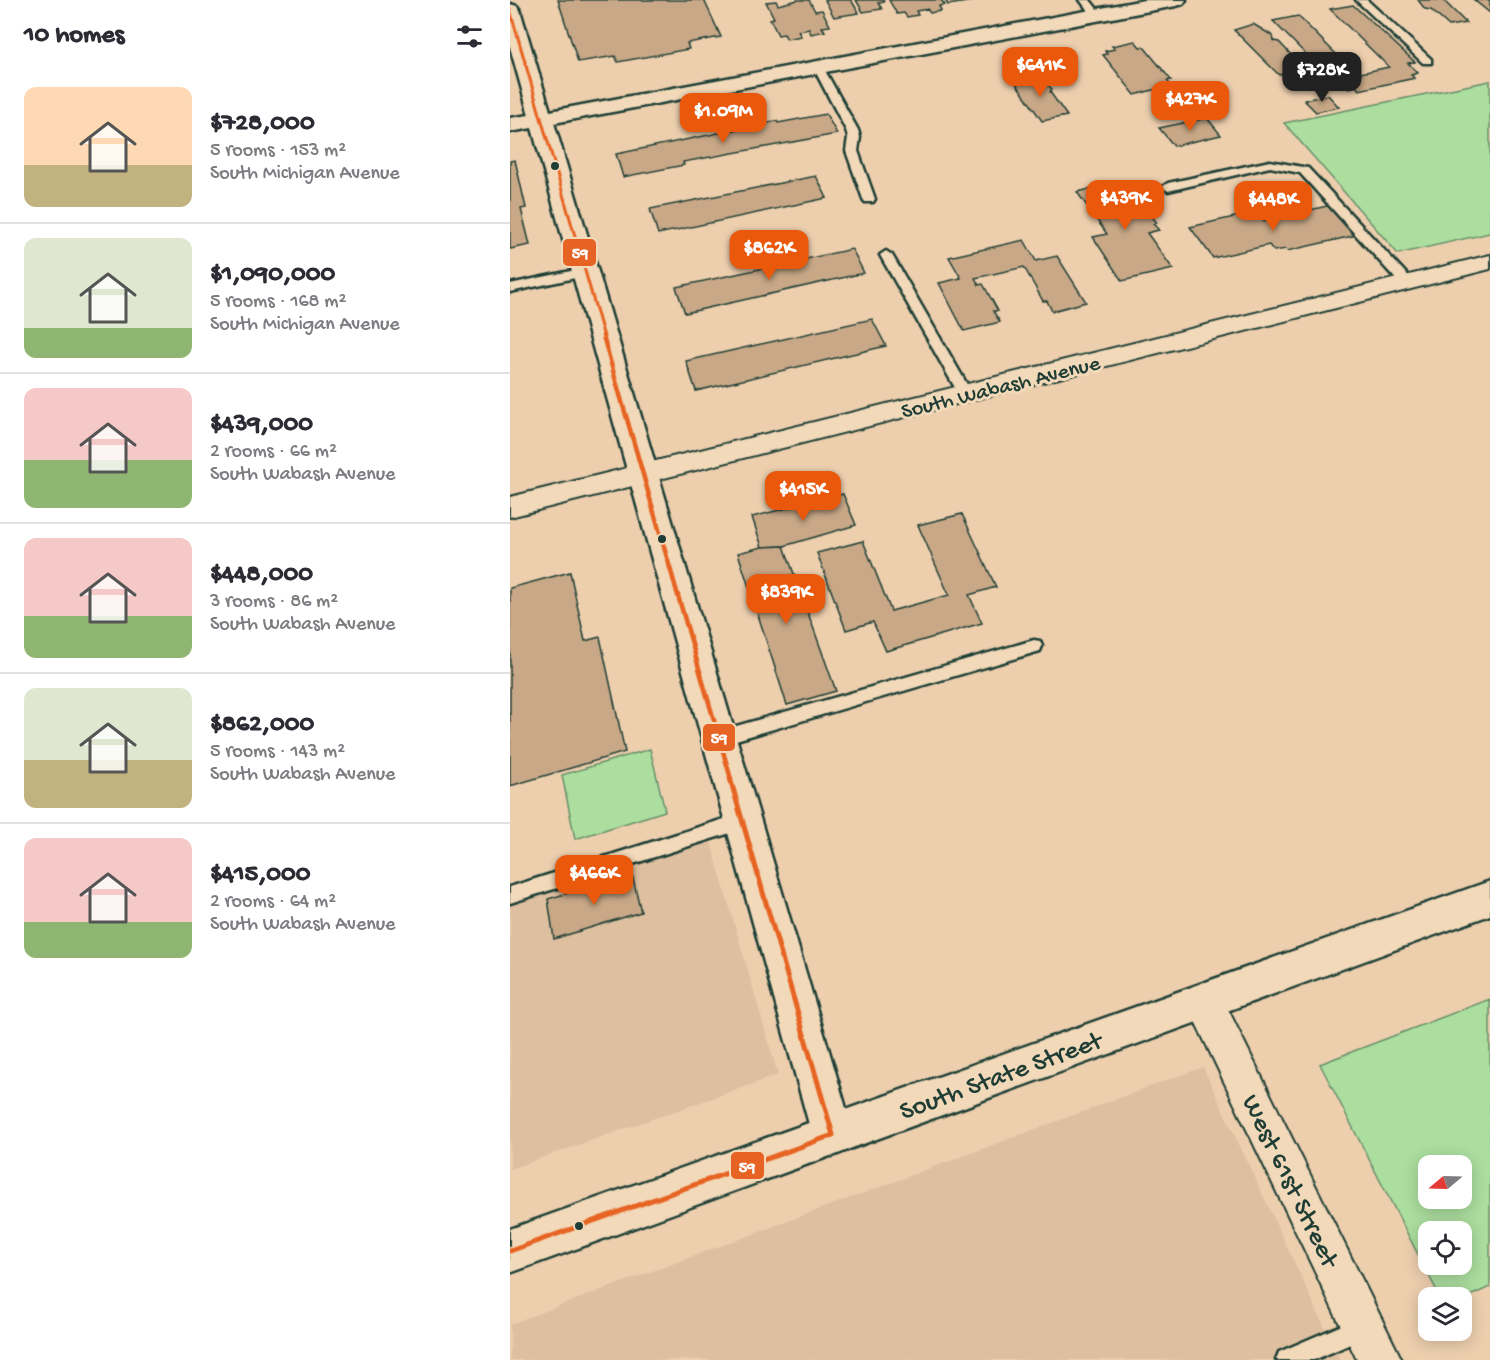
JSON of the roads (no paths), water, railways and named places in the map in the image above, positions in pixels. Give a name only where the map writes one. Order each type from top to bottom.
[{"type":"street","points":[[510,125],[818,67],[1091,7],[1176,0]]},
{"type":"street","points":[[510,10],[833,1135]]},
{"type":"street","name":"South Wabash Avenue","points":[[510,507],[1490,262]]},
{"type":"street","name":"South State Street","points":[[510,1251],[1490,898]]},
{"type":"street","name":"West 61st Street","points":[[1204,1000],[1371,1343]]},
{"type":"lane","points":[[1361,0],[1427,61]]},
{"type":"lane","points":[[818,67],[852,130],[854,137],[852,151],[869,199]]},
{"type":"lane","points":[[1168,187],[1270,164],[1304,170],[1407,283]]},
{"type":"lane","points":[[886,255],[965,393]]},
{"type":"lane","points":[[510,288],[585,272]]},
{"type":"lane","points":[[719,738],[1034,645]]},
{"type":"lane","points":[[510,895],[743,821]]},
{"type":"lane","points":[[1287,1360],[1371,1343]]}]
